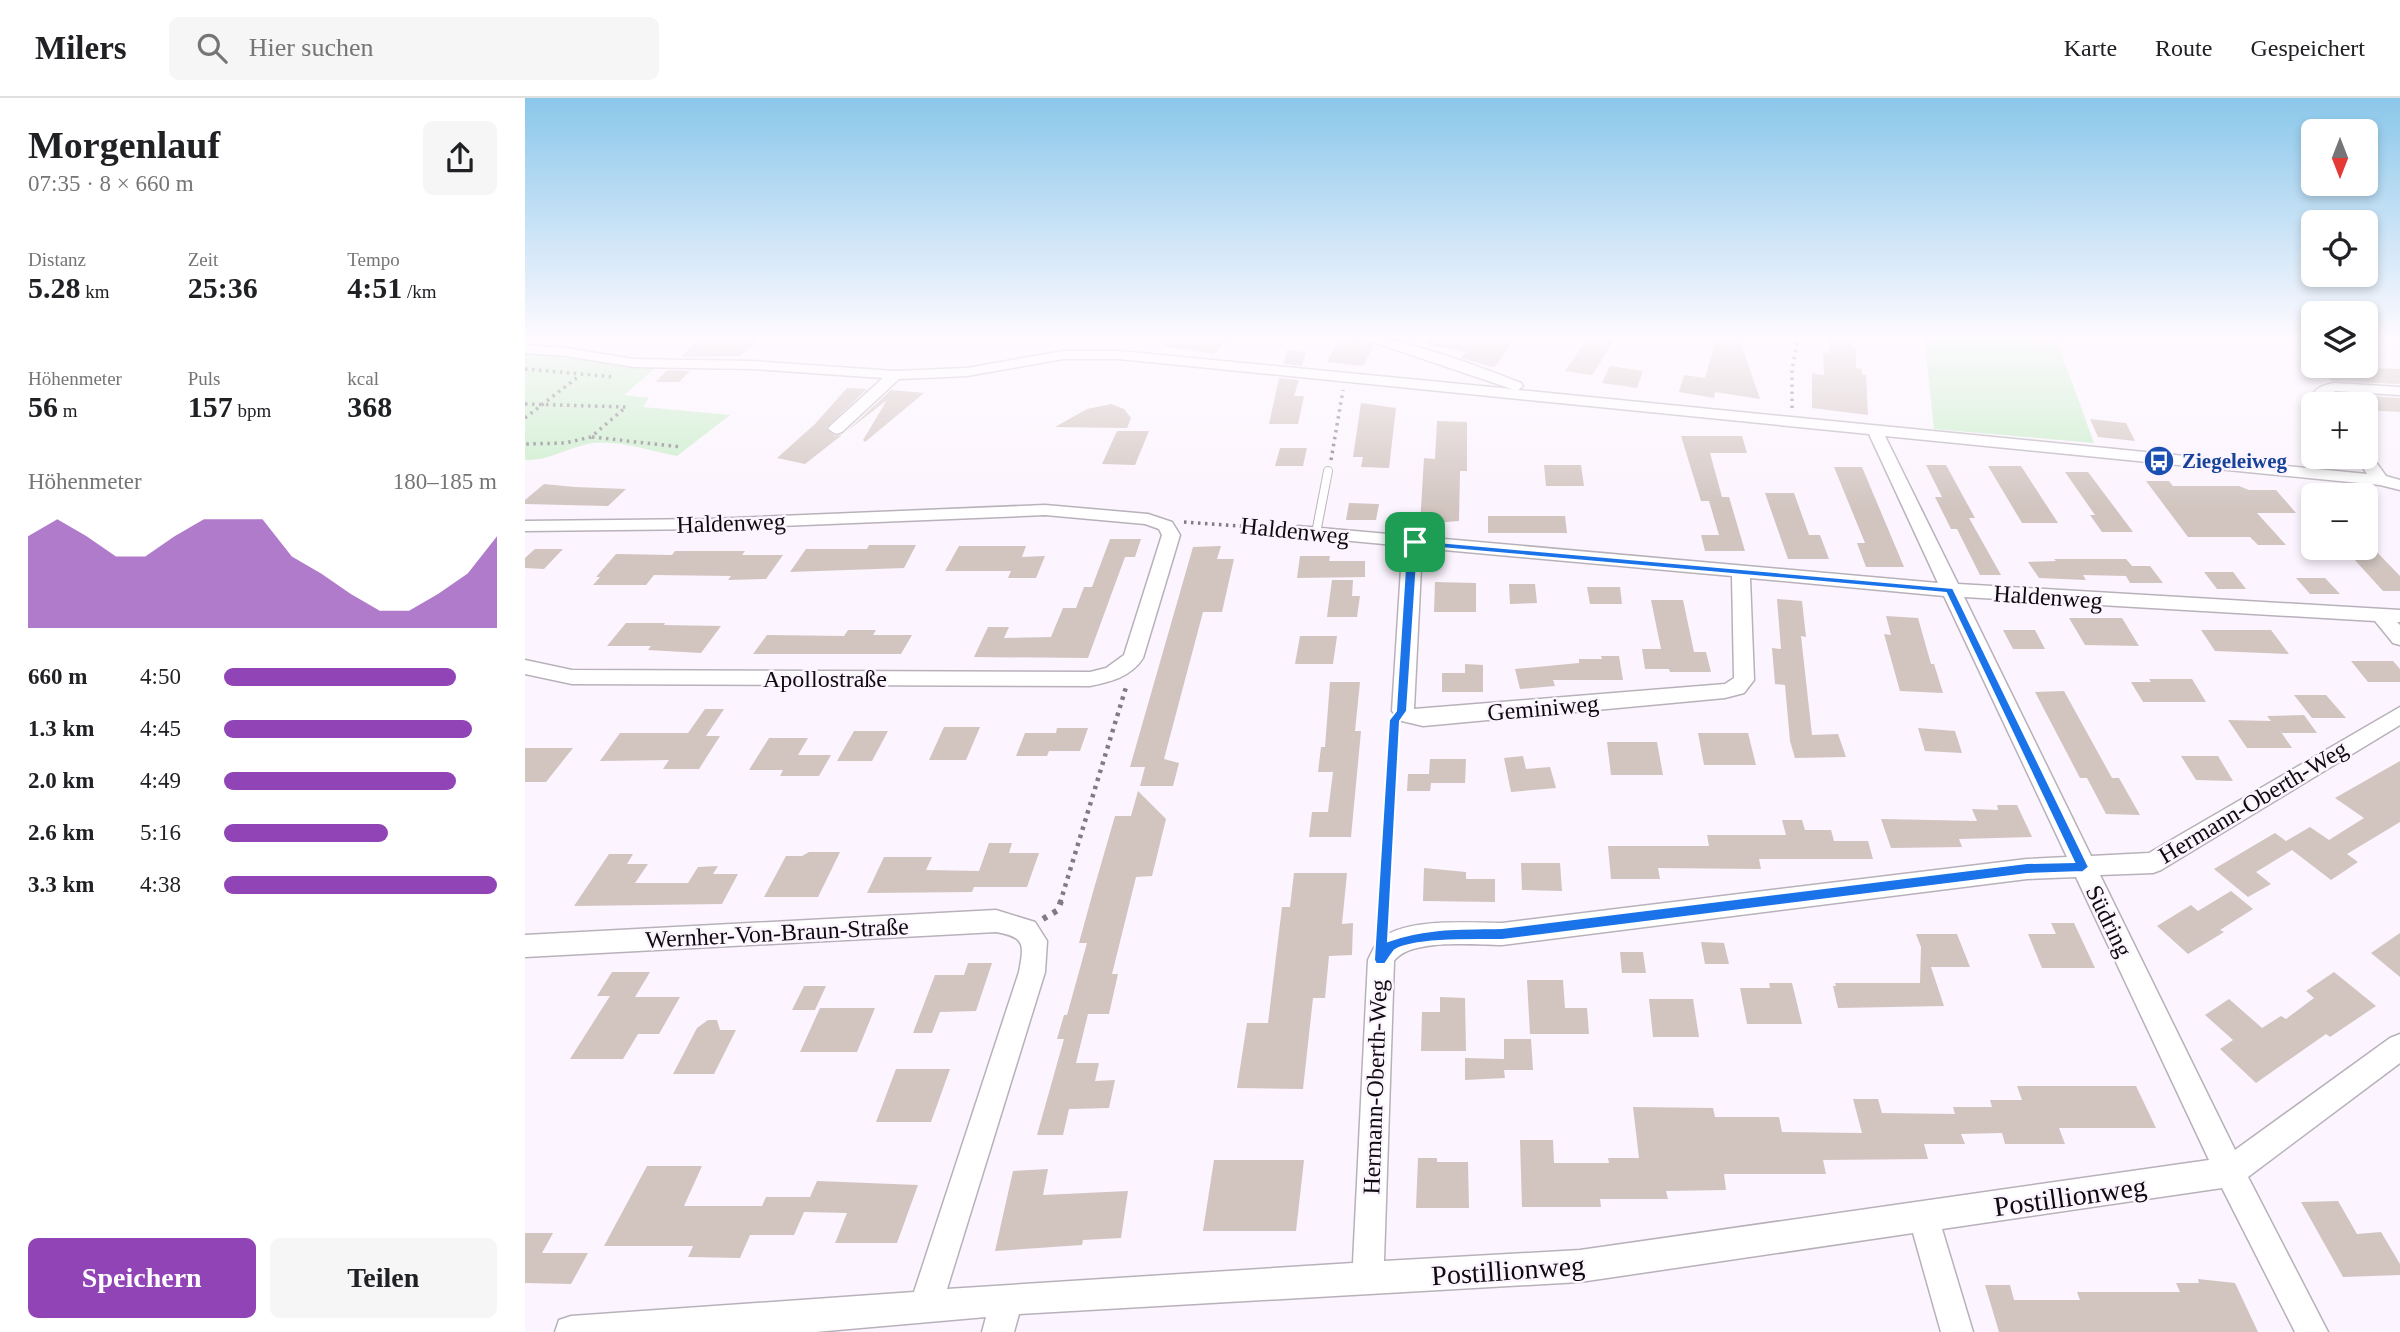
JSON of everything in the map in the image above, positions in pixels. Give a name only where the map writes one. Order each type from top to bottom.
[{"type":"street","points":[[836,429],[875,394]]},
{"type":"street","points":[[1519,394],[2380,480],[2400,485]]},
{"type":"street","name":"Südring","points":[[1875,430],[1949,590],[2230,1172],[2312,1332]]},
{"type":"street","points":[[2372,469],[2380,480]]},
{"type":"street","name":"Haldenweg","points":[[526,528],[709,524],[1045,510],[1148,519],[1166,526]]},
{"type":"street","points":[[1124,667],[1133,657],[1170,541],[1171,535],[1166,526]]},
{"type":"street","name":"Haldenweg","points":[[1307,532],[1949,590],[2391,616]]},
{"type":"street","points":[[1402,711],[1411,553],[1415,542]]},
{"type":"street","name":"Geminiweg","points":[[1402,711],[1409,716],[1423,718],[1737,688],[1744,680],[1741,573]]},
{"type":"street","points":[[2391,616],[2400,638]]},
{"type":"street","name":"Apollostraße","points":[[525,667],[572,677],[635,675],[716,679],[1090,679],[1109,676],[1124,667]]},
{"type":"street","name":"Hermann-Oberth-Weg","points":[[1368,1279],[1381,960],[1390,946],[1408,939],[1502,934],[2027,869],[2153,863],[2400,715]]},
{"type":"street","name":"Wernher-Von-Braun-Straße","points":[[525,946],[996,921],[1017,924],[1028,929]]},
{"type":"street","points":[[926,1305],[1032,972],[1035,941],[1028,929]]},
{"type":"street","name":"Postillionweg","points":[[572,1332],[858,1313],[1007,1299],[1580,1266],[2230,1172],[2400,1047]]},
{"type":"street","points":[[1924,1218],[1957,1332]]},
{"type":"street","points":[[998,1332],[1007,1299]]},
{"type":"lane","points":[[1307,532],[1328,471]]},
{"type":"path","points":[[525,418],[556,394]]},
{"type":"path","points":[[1328,471],[1343,394]]},
{"type":"path","points":[[1792,422],[1793,394]]},
{"type":"path","points":[[525,404],[626,407],[591,437]]},
{"type":"path","points":[[525,444],[565,443],[591,437],[682,447]]},
{"type":"path","name":"Haldenweg","points":[[1166,526],[1188,521],[1307,532]]},
{"type":"path","points":[[1028,929],[1058,910],[1127,685],[1124,667]]},
{"type":"path","points":[[1381,960],[1395,720],[1402,711]]},
{"type":"green space","points":[[525,394],[626,394],[624,395],[649,398],[643,407],[730,415],[677,456],[630,446],[595,443],[548,457],[525,460]]},
{"type":"green space","points":[[1930,394],[2076,394],[2094,443],[1934,429]]},
{"type":"building","points":[[842,394],[862,394],[826,428],[835,436],[842,435],[805,464],[777,458],[815,424]]},
{"type":"building","points":[[887,394],[923,394],[865,442],[863,440],[887,400],[846,432]]},
{"type":"building","points":[[1276,394],[1304,396],[1298,424],[1269,424]]},
{"type":"building","points":[[1688,394],[1715,394],[1714,398]]},
{"type":"building","points":[[1725,394],[1758,394],[1760,399]]},
{"type":"building","points":[[1812,394],[1867,394],[1868,415],[1812,408]]},
{"type":"building","points":[[2378,396],[2400,398],[2400,412],[2378,411]]},
{"type":"building","points":[[1361,403],[1396,408],[1389,468],[1361,467],[1363,457],[1353,457]]},
{"type":"building","points":[[1111,404],[1124,409],[1131,418],[1127,428],[1055,427],[1087,409]]},
{"type":"building","points":[[2090,419],[2126,423],[2135,441],[2098,437]]},
{"type":"building","points":[[1437,421],[1467,422],[1467,471],[1460,471],[1459,521],[1420,524],[1424,458],[1435,459]]},
{"type":"building","points":[[1117,431],[1149,431],[1135,465],[1102,464]]},
{"type":"building","points":[[1681,436],[1742,436],[1747,453],[1710,453],[1722,497],[1729,497],[1745,551],[1705,551],[1701,535],[1719,535],[1709,501],[1701,501]]},
{"type":"building","points":[[1280,448],[1307,448],[1303,466],[1275,466]]},
{"type":"building","points":[[1544,465],[1581,465],[1584,486],[1546,486]]},
{"type":"building","points":[[1926,465],[1946,465],[1975,518],[1969,518],[2001,575],[1980,575],[1957,529],[1951,529],[1935,497],[1942,497]]},
{"type":"building","points":[[1988,466],[2021,466],[2058,523],[2022,523]]},
{"type":"building","points":[[1834,467],[1862,467],[1904,567],[1866,567],[1857,543],[1865,543]]},
{"type":"building","points":[[2065,472],[2088,472],[2133,532],[2102,532],[2090,515],[2095,515]]},
{"type":"building","points":[[2146,481],[2169,481],[2173,486],[2239,486],[2249,490],[2276,490],[2296,513],[2257,513],[2286,545],[2258,545],[2250,537],[2188,537]]},
{"type":"building","points":[[544,484],[626,489],[608,506],[525,504],[525,500]]},
{"type":"building","points":[[1765,493],[1794,493],[1809,535],[1820,535],[1829,559],[1788,559]]},
{"type":"building","points":[[1349,503],[1379,504],[1376,520],[1346,520]]},
{"type":"building","points":[[1488,516],[1565,516],[1567,533],[1488,533]]},
{"type":"building","points":[[1110,539],[1141,539],[1135,557],[1125,557],[1088,658],[974,657],[988,627],[1009,627],[1004,638],[1051,637],[1063,608],[1076,608],[1084,587],[1092,587]]},
{"type":"building","points":[[869,545],[916,545],[904,568],[790,572],[806,549],[867,549]]},
{"type":"building","points":[[959,546],[1026,546],[1022,557],[1045,556],[1036,578],[1008,578],[1011,571],[945,571]]},
{"type":"building","points":[[1221,546],[1217,559],[1234,559],[1222,612],[1203,612],[1164,759],[1179,763],[1173,786],[1140,786],[1145,767],[1130,767],[1193,547]]},
{"type":"building","points":[[535,549],[563,549],[544,569],[525,568],[525,558]]},
{"type":"building","points":[[675,551],[745,551],[742,555],[783,555],[766,579],[728,580],[731,576],[654,575],[646,585],[593,585],[600,577],[596,577],[616,554],[672,555]]},
{"type":"building","points":[[2378,553],[2400,576],[2400,591],[2383,591],[2355,560],[2378,560]]},
{"type":"building","points":[[1300,556],[1330,556],[1329,561],[1365,561],[1365,577],[1297,578]]},
{"type":"building","points":[[2054,559],[2126,559],[2132,566],[2150,566],[2163,583],[2130,583],[2126,576],[2083,575],[2086,580],[2039,578],[2028,562],[2056,561]]},
{"type":"building","points":[[2204,572],[2233,572],[2246,589],[2217,589]]},
{"type":"building","points":[[2296,578],[2325,578],[2340,594],[2310,594]]},
{"type":"building","points":[[1332,580],[1353,580],[1352,596],[1360,596],[1357,617],[1327,617]]},
{"type":"building","points":[[1435,582],[1476,583],[1476,612],[1434,612]]},
{"type":"building","points":[[1509,584],[1535,584],[1537,603],[1510,604]]},
{"type":"building","points":[[1587,587],[1620,587],[1622,604],[1590,604]]},
{"type":"building","points":[[1777,599],[1802,601],[1806,637],[1801,636],[1812,735],[1838,734],[1846,757],[1795,758],[1790,741],[1785,685],[1775,684],[1772,648],[1781,649]]},
{"type":"building","points":[[1651,600],[1683,600],[1694,652],[1706,652],[1711,672],[1645,669],[1642,649],[1661,649]]},
{"type":"building","points":[[1886,616],[1918,618],[1931,664],[1934,664],[1943,693],[1900,691],[1884,634],[1891,635]]},
{"type":"building","points":[[2069,618],[2122,618],[2139,646],[2085,645]]},
{"type":"building","points":[[626,623],[721,626],[701,653],[648,650],[651,646],[607,646]]},
{"type":"building","points":[[848,630],[876,630],[873,635],[912,635],[901,654],[753,654],[767,635],[844,636]]},
{"type":"building","points":[[2003,630],[2035,630],[2045,649],[2013,649]]},
{"type":"building","points":[[2201,630],[2271,630],[2289,654],[2215,651]]},
{"type":"building","points":[[1300,636],[1337,636],[1333,664],[1295,664]]},
{"type":"building","points":[[1601,656],[1619,656],[1623,680],[1553,680],[1555,686],[1520,689],[1515,669],[1579,663],[1579,659],[1602,659]]},
{"type":"building","points":[[2351,661],[2393,661],[2400,669],[2400,682],[2368,682]]},
{"type":"building","points":[[1465,664],[1483,665],[1483,692],[1442,692],[1442,673],[1465,673]]},
{"type":"building","points":[[2149,679],[2192,679],[2206,702],[2143,702],[2131,682],[2151,682]]},
{"type":"building","points":[[1330,682],[1360,682],[1355,731],[1361,731],[1351,837],[1309,837],[1312,812],[1328,812],[1333,772],[1318,772],[1321,747],[1325,747]]},
{"type":"building","points":[[2064,691],[2112,778],[2119,778],[2140,815],[2106,814],[2087,778],[2080,778],[2035,692]]},
{"type":"building","points":[[2294,695],[2326,695],[2346,718],[2312,718]]},
{"type":"building","points":[[705,709],[724,709],[706,736],[720,736],[699,769],[663,769],[669,760],[600,761],[620,733],[688,733]]},
{"type":"building","points":[[2304,715],[2317,733],[2282,733],[2279,729],[2292,748],[2247,748],[2228,720],[2271,721],[2267,716]]},
{"type":"building","points":[[944,727],[980,727],[966,760],[929,760]]},
{"type":"building","points":[[1057,728],[1088,728],[1080,751],[1049,751],[1047,756],[1016,756],[1025,733],[1056,733]]},
{"type":"building","points":[[1918,728],[1955,731],[1962,753],[1925,751]]},
{"type":"building","points":[[854,731],[888,731],[872,761],[837,761]]},
{"type":"building","points":[[1698,733],[1748,733],[1756,765],[1704,765]]},
{"type":"building","points":[[769,738],[808,738],[798,755],[831,755],[819,776],[780,776],[783,770],[749,770]]},
{"type":"building","points":[[1607,742],[1657,742],[1663,775],[1611,775]]},
{"type":"building","points":[[525,748],[573,748],[546,782],[525,782]]},
{"type":"building","points":[[1523,756],[1526,769],[1550,767],[1556,788],[1511,792],[1504,758]]},
{"type":"building","points":[[2181,756],[2218,756],[2233,781],[2196,780]]},
{"type":"building","points":[[1430,759],[1466,759],[1465,783],[1431,783],[1430,791],[1407,791],[1408,774],[1429,774]]},
{"type":"building","points":[[2400,761],[2400,822],[2347,854],[2358,862],[2331,880],[2292,850],[2256,872],[2271,884],[2248,897],[2214,869],[2275,833],[2286,841],[2310,827],[2329,840],[2364,818],[2335,798]]},
{"type":"building","points":[[1138,791],[1166,819],[1152,876],[1136,877],[1112,974],[1118,974],[1109,1014],[1088,1014],[1076,1063],[1099,1063],[1095,1081],[1115,1080],[1109,1108],[1069,1109],[1063,1135],[1037,1135],[1064,1039],[1057,1039],[1064,1015],[1067,1015],[1087,943],[1079,943],[1115,816],[1131,816]]},
{"type":"building","points":[[1997,805],[2017,805],[2032,837],[1959,839],[1962,847],[1891,848],[1881,819],[1977,821],[1972,809],[1998,810]]},
{"type":"building","points":[[1782,820],[1802,820],[1805,830],[1831,830],[1834,841],[1868,841],[1873,859],[1759,859],[1761,869],[1658,868],[1660,879],[1611,879],[1608,846],[1709,846],[1707,835],[1786,835]]},
{"type":"building","points":[[989,843],[1012,843],[1009,853],[1039,853],[1027,887],[974,887],[972,892],[867,893],[884,857],[932,857],[926,870],[979,871]]},
{"type":"building","points":[[809,852],[840,852],[818,897],[764,897],[786,856],[802,856]]},
{"type":"building","points":[[609,854],[633,854],[627,864],[648,864],[635,883],[688,883],[698,867],[718,866],[713,874],[738,874],[722,904],[574,906]]},
{"type":"building","points":[[1521,863],[1560,863],[1562,891],[1522,890]]},
{"type":"building","points":[[1424,868],[1466,872],[1466,879],[1495,879],[1495,902],[1423,901]]},
{"type":"building","points":[[1294,873],[1347,873],[1342,924],[1353,923],[1352,955],[1329,956],[1325,998],[1313,998],[1303,1089],[1237,1088],[1247,1023],[1268,1023],[1282,907],[1290,907]]},
{"type":"building","points":[[2231,891],[2253,909],[2220,930],[2224,932],[2188,954],[2157,926],[2191,905],[2198,911]]},
{"type":"building","points":[[2051,923],[2074,923],[2095,968],[2042,968],[2028,934],[2056,934]]},
{"type":"building","points":[[2400,933],[2400,977],[2371,953]]},
{"type":"building","points":[[1916,934],[1957,934],[1970,967],[1931,967],[1944,1006],[1838,1008],[1833,986],[1836,986],[1835,983],[1920,983],[1921,947]]},
{"type":"building","points":[[1701,942],[1724,943],[1729,964],[1705,964]]},
{"type":"building","points":[[1620,952],[1643,952],[1646,973],[1622,973]]},
{"type":"building","points":[[968,963],[992,963],[976,1011],[940,1012],[932,1033],[913,1033],[935,975],[964,975]]},
{"type":"building","points":[[612,972],[650,972],[635,997],[680,997],[659,1034],[638,1034],[623,1059],[570,1059],[610,996],[597,996]]},
{"type":"building","points":[[2334,972],[2376,1006],[2330,1037],[2326,1034],[2256,1083],[2220,1049],[2233,1040],[2205,1015],[2229,999],[2262,1028],[2281,1016],[2286,1019],[2314,998],[2306,991]]},
{"type":"building","points":[[1527,980],[1563,980],[1565,1008],[1587,1008],[1589,1034],[1530,1034]]},
{"type":"building","points":[[1769,983],[1792,983],[1802,1024],[1747,1024],[1740,988],[1770,988]]},
{"type":"building","points":[[804,986],[826,986],[815,1010],[792,1010]]},
{"type":"building","points":[[1440,997],[1465,998],[1466,1051],[1421,1051],[1422,1012],[1440,1012]]},
{"type":"building","points":[[1649,999],[1693,999],[1699,1037],[1653,1037]]},
{"type":"building","points":[[820,1008],[875,1008],[857,1052],[800,1052]]},
{"type":"building","points":[[708,1020],[717,1020],[720,1030],[736,1030],[714,1074],[673,1074],[697,1028]]},
{"type":"building","points":[[1504,1039],[1531,1039],[1533,1070],[1504,1070],[1505,1078],[1465,1080],[1465,1058],[1504,1059]]},
{"type":"building","points":[[896,1069],[950,1069],[931,1122],[876,1122]]},
{"type":"building","points":[[2017,1086],[2136,1086],[2156,1128],[2059,1128],[2065,1144],[2005,1144],[2002,1133],[1961,1134],[1965,1144],[1924,1144],[1928,1159],[1823,1160],[1826,1174],[1724,1174],[1726,1190],[1666,1191],[1668,1199],[1600,1199],[1601,1207],[1522,1207],[1520,1140],[1553,1140],[1554,1163],[1609,1163],[1608,1158],[1639,1158],[1633,1107],[1713,1108],[1715,1117],[1779,1117],[1782,1132],[1862,1133],[1853,1099],[1878,1099],[1882,1113],[1955,1114],[1953,1107],[1992,1107],[1990,1100],[2022,1100]]},
{"type":"building","points":[[1418,1158],[1437,1158],[1437,1162],[1468,1162],[1469,1208],[1416,1208]]},
{"type":"building","points":[[1214,1160],[1304,1160],[1296,1231],[1203,1231]]},
{"type":"building","points":[[647,1166],[702,1166],[684,1206],[762,1206],[766,1197],[810,1197],[817,1181],[918,1185],[897,1243],[835,1243],[847,1213],[804,1212],[794,1235],[750,1235],[740,1258],[688,1257],[693,1246],[604,1246]]},
{"type":"building","points":[[1048,1169],[1043,1195],[1128,1191],[1121,1238],[1083,1240],[1082,1245],[995,1251],[1013,1171]]},
{"type":"building","points":[[2338,1201],[2357,1234],[2381,1232],[2400,1264],[2400,1275],[2343,1277],[2301,1202]]},
{"type":"building","points":[[525,1233],[553,1233],[542,1253],[588,1253],[571,1284],[525,1283]]},
{"type":"building","points":[[2198,1279],[2235,1283],[2258,1332],[1999,1332],[1985,1285],[2010,1285],[2014,1300],[2080,1300],[2077,1292],[2180,1292],[2176,1283],[2199,1283]]},
{"type":"place","name":"Ziegeleiweg","points":[[2159,461]]},
{"type":"route","points":[[1415,542],[1949,590],[2083,867],[2027,869],[1502,934],[1408,939],[1390,946],[1381,960],[1390,778],[1395,720],[1402,711],[1411,553],[1415,542]]}]
